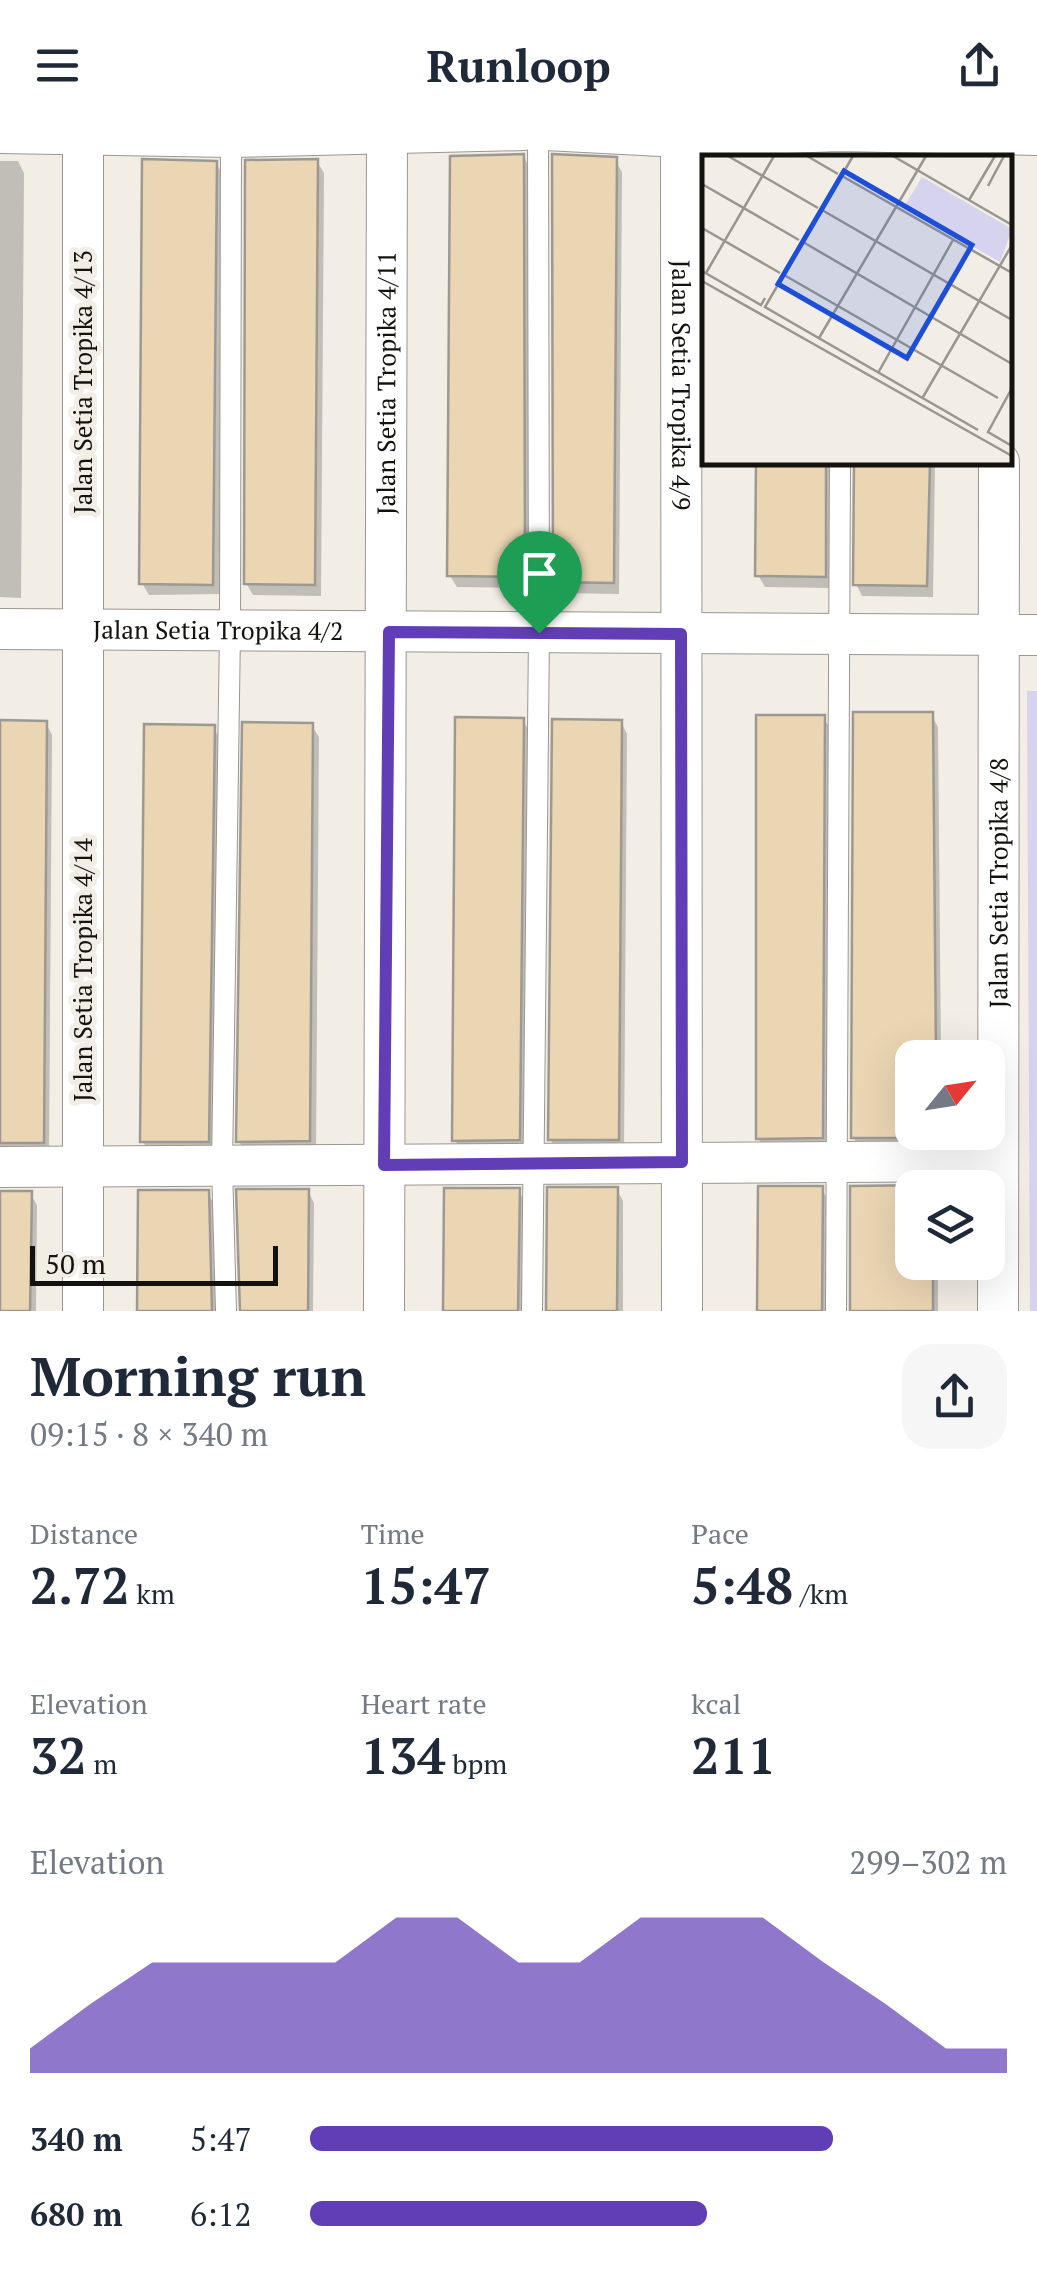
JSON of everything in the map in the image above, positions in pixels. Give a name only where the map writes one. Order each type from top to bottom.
[{"type":"street","points":[[0,133],[231,137],[524,130]]},
{"type":"street","points":[[546,130],[681,137],[838,130],[996,147],[1037,135]]},
{"type":"street","name":"Jalan Setia Tropika 4/13","points":[[83,134],[84,630]]},
{"type":"street","name":"Jalan Setia Tropika 4/11","points":[[384,1311],[389,632],[386,134]]},
{"type":"street","name":"Jalan Setia Tropika 4/9","points":[[681,137],[682,1311]]},
{"type":"street","name":"Jalan Setia Tropika 4/8","points":[[998,1311],[995,1161],[1019,635],[999,465]]},
{"type":"street","name":"Jalan Setia Tropika 4/2","points":[[0,629],[1019,635]]},
{"type":"street","name":"Jalan Setia Tropika 4/14","points":[[83,1311],[84,630]]},
{"type":"street","points":[[0,1167],[995,1161]]},
{"type":"lane","points":[[532,1311],[539,633],[538,130]]},
{"type":"lane","points":[[226,1311],[222,1167],[230,630],[231,137]]},
{"type":"lane","points":[[836,1311],[840,465]]},
{"type":"shaded area","points":[[1027,691],[1037,691],[1037,1311],[1030,1311]]},
{"type":"building","points":[[524,154],[525,577],[447,576],[450,156]]},
{"type":"building","points":[[552,154],[617,157],[614,583],[553,582]]},
{"type":"building","points":[[142,159],[217,161],[213,585],[139,584]]},
{"type":"building","points":[[318,159],[315,585],[244,584],[245,160]]},
{"type":"building","points":[[756,465],[826,465],[826,577],[755,576]]},
{"type":"building","points":[[854,465],[930,465],[927,586],[853,585]]},
{"type":"building","points":[[853,712],[933,712],[936,1040],[895,1040],[895,1138],[851,1138]]},
{"type":"building","points":[[756,715],[825,715],[823,1138],[756,1139]]},
{"type":"building","points":[[455,717],[524,718],[520,1140],[452,1141]]},
{"type":"building","points":[[552,719],[622,720],[619,1140],[548,1140]]},
{"type":"building","points":[[0,720],[47,721],[44,1143],[0,1143]]},
{"type":"building","points":[[242,722],[313,723],[310,1141],[236,1142]]},
{"type":"building","points":[[144,724],[215,725],[209,1142],[140,1142]]},
{"type":"building","points":[[895,1185],[895,1280],[933,1280],[933,1311],[850,1311],[850,1186]]},
{"type":"building","points":[[758,1186],[823,1186],[822,1311],[757,1311]]},
{"type":"building","points":[[547,1187],[618,1187],[617,1311],[546,1311]]},
{"type":"building","points":[[444,1188],[520,1188],[518,1311],[443,1311]]},
{"type":"building","points":[[236,1189],[309,1189],[308,1311],[240,1311]]},
{"type":"building","points":[[138,1190],[209,1190],[212,1311],[137,1311]]},
{"type":"building","points":[[0,1191],[32,1191],[30,1311],[0,1311]]},
{"type":"route","points":[[389,632],[539,633],[681,634],[682,1162],[384,1165],[389,632]]}]
